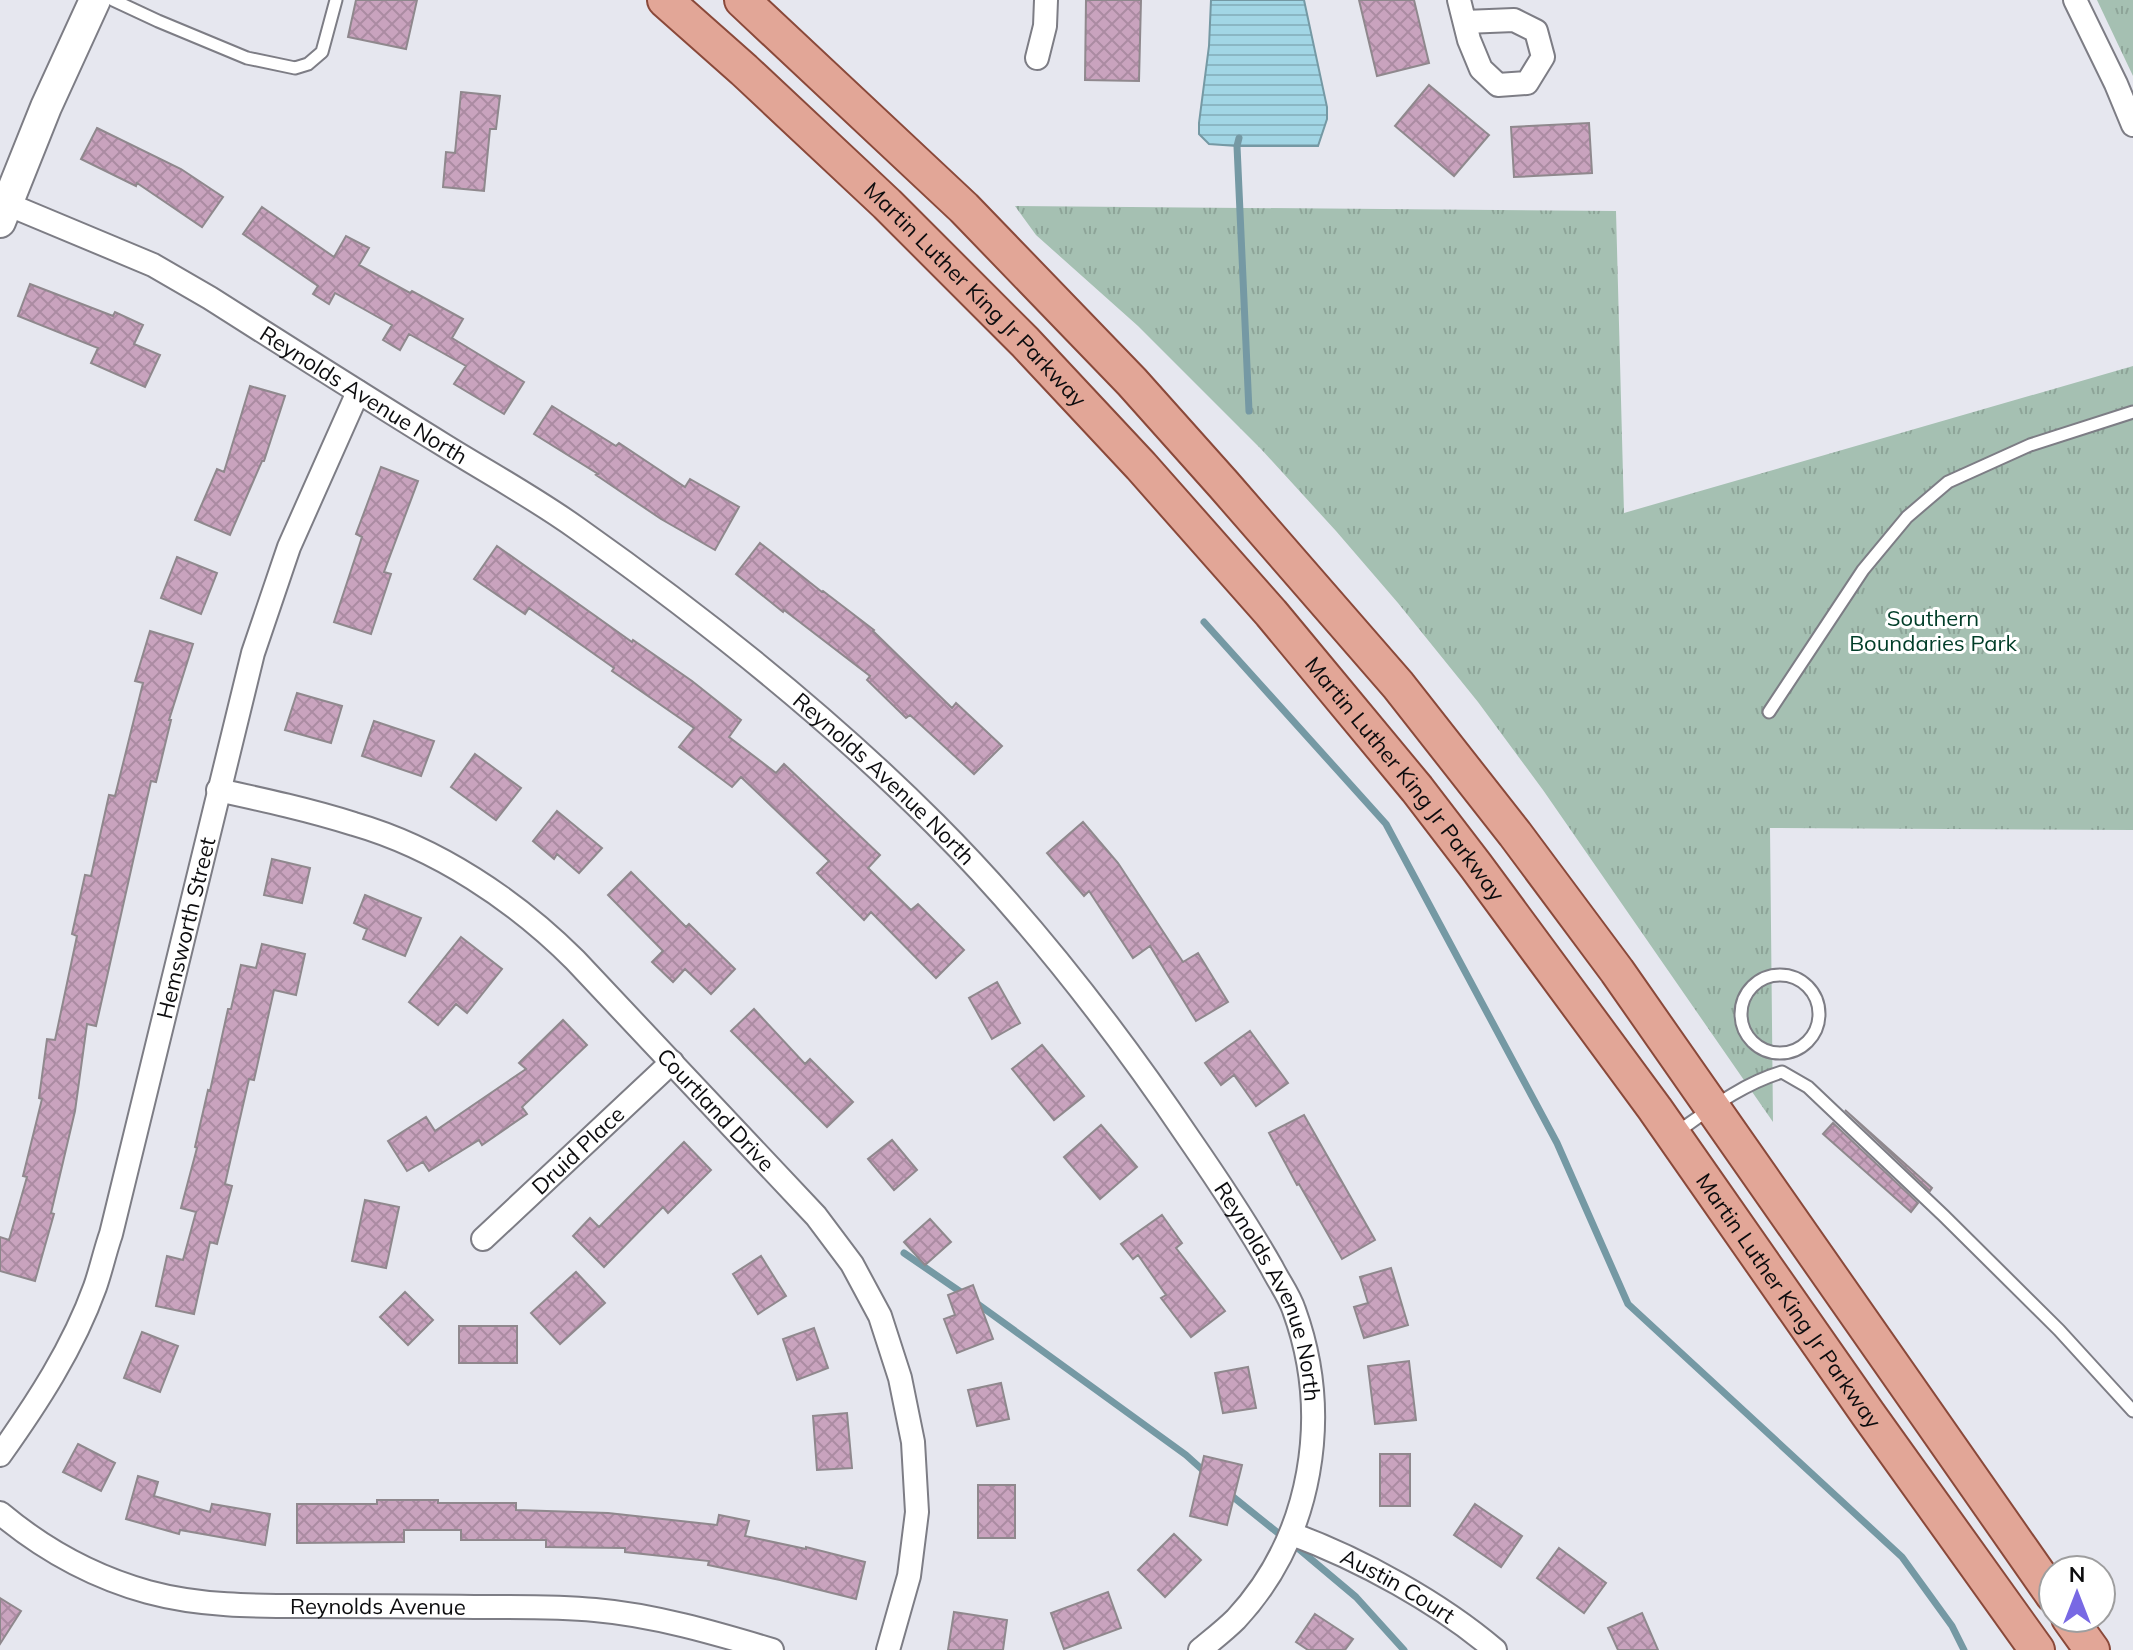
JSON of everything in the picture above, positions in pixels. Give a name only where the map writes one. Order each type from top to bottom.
[{"type":"main road","points":[[4,213],[46,107],[95,0]]},
{"type":"main road","name":"Martin Luther King Jr Parkway","points":[[665,0],[887,204],[1025,342],[1151,477],[1271,613],[1417,789],[1476,866],[1673,1135],[2037,1650]]},
{"type":"main road","points":[[742,0],[964,208],[1132,382],[1398,685],[1506,822],[1617,971],[2037,1572]]},
{"type":"street","points":[[1037,58],[1045,26],[1046,0]]},
{"type":"street","points":[[1459,0],[1465,22]]},
{"type":"street","points":[[2075,0],[2133,125]]},
{"type":"street","name":"Reynolds Avenue North","points":[[4,213],[153,265],[574,526],[772,675],[936,825],[1017,914],[1085,996],[1156,1090],[1236,1208],[1293,1306],[1304,1343],[1312,1381],[1312,1450],[1292,1534],[1255,1595],[1235,1619],[1200,1650]]},
{"type":"street","name":"Hemsworth Street","points":[[0,1455],[38,1402],[70,1343],[95,1287],[111,1234],[253,653],[289,547],[358,392]]},
{"type":"street","name":"Courtland Drive","points":[[218,790],[357,824],[453,867],[499,896],[549,934],[816,1216],[852,1264],[880,1316],[900,1378],[913,1442],[917,1512],[909,1576],[888,1650]]},
{"type":"street","name":"Druid Place","points":[[483,1239],[672,1062]]},
{"type":"street","name":"Reynolds Avenue","points":[[0,1513],[59,1555],[105,1577],[147,1592],[190,1601],[237,1605],[597,1610],[683,1625],[772,1650]]},
{"type":"street","name":"Austin Court","points":[[1292,1534],[1361,1564],[1495,1650]]},
{"type":"lane","points":[[113,0],[247,58],[295,68],[308,64],[322,52],[336,0]]},
{"type":"lane","points":[[1769,712],[1863,570],[1907,517],[1948,482],[2030,445],[2133,412]]},
{"type":"lane","points":[[1769,976],[1795,978],[1814,995],[1818,1007],[1814,1032],[1806,1043],[1796,1050],[1783,1053],[1758,1047],[1742,1027],[1740,1014],[1748,990],[1757,981],[1769,976]]},
{"type":"lane","points":[[1782,1072],[1783,1053]]},
{"type":"lane","points":[[1673,1135],[1743,1087],[1761,1079],[1782,1072],[1808,1087],[2059,1330],[2133,1411]]},
{"type":"green space","points":[[2097,0],[2133,0],[2133,76]]},
{"type":"green space","name":"Southern Boundaries Park","points":[[1015,206],[1616,211],[1624,513],[2133,366],[2133,830],[1770,828],[1773,1122],[1543,790],[1478,702],[1398,603],[1261,449],[1138,326],[1036,235]]},
{"type":"water","points":[[1211,0],[1304,0],[1327,107],[1327,119],[1318,146],[1209,144],[1199,134]]},
{"type":"building","points":[[356,0],[417,0],[406,49],[348,37]]},
{"type":"building","points":[[1086,0],[1141,0],[1139,81],[1085,80]]},
{"type":"building","points":[[1359,0],[1414,0],[1429,63],[1377,76]]},
{"type":"building","points":[[1429,85],[1489,135],[1454,176],[1395,126]]},
{"type":"building","points":[[461,92],[500,96],[496,129],[490,129],[484,191],[443,187],[446,152],[455,153]]},
{"type":"building","points":[[1589,123],[1592,173],[1514,177],[1511,127]]},
{"type":"building","points":[[97,128],[181,169],[223,197],[202,227],[137,183],[136,186],[81,159]]},
{"type":"building","points":[[262,207],[334,257],[346,236],[369,248],[359,265],[463,319],[452,338],[524,382],[504,414],[454,384],[466,366],[409,334],[400,350],[383,340],[392,325],[335,293],[329,304],[313,294],[318,286],[243,234]]},
{"type":"building","points":[[30,284],[113,316],[115,312],[143,325],[134,344],[160,355],[145,387],[91,363],[98,348],[18,316]]},
{"type":"building","points":[[250,386],[285,396],[264,461],[230,535],[195,520],[217,469],[224,472]]},
{"type":"building","points":[[552,406],[616,446],[619,443],[685,487],[690,479],[739,507],[715,550],[661,519],[534,434]]},
{"type":"building","points":[[381,467],[418,481],[384,572],[391,574],[371,634],[334,622],[362,537],[356,534]]},
{"type":"building","points":[[760,543],[874,630],[952,708],[956,703],[1002,746],[974,774],[910,715],[906,718],[867,680],[870,676],[736,574]]},
{"type":"building","points":[[497,546],[692,681],[741,720],[729,737],[776,773],[784,764],[880,855],[868,868],[911,910],[918,904],[964,950],[936,978],[871,912],[864,920],[817,873],[829,861],[741,777],[732,787],[679,747],[694,728],[529,608],[525,614],[474,579]]},
{"type":"building","points":[[177,557],[217,573],[201,614],[161,598]]},
{"type":"building","points":[[150,631],[193,644],[169,720],[156,782],[151,781],[96,1026],[87,1024],[75,1111],[51,1213],[54,1214],[35,1281],[0,1271],[0,1237],[9,1240],[27,1177],[23,1176],[42,1099],[39,1098],[47,1039],[55,1040],[77,936],[72,934],[85,875],[91,876],[109,795],[115,796],[143,683],[135,681]]},
{"type":"building","points":[[297,693],[342,706],[331,743],[285,730]]},
{"type":"building","points":[[374,721],[434,741],[421,776],[362,756]]},
{"type":"building","points":[[475,754],[521,788],[496,820],[451,787]]},
{"type":"building","points":[[557,811],[602,848],[579,873],[557,854],[554,859],[533,841]]},
{"type":"building","points":[[1083,822],[1118,863],[1183,962],[1198,953],[1228,1002],[1196,1021],[1150,946],[1133,958],[1089,891],[1084,896],[1047,853]]},
{"type":"building","points":[[272,859],[310,868],[302,903],[264,895]]},
{"type":"building","points":[[631,872],[686,927],[689,924],[735,969],[711,994],[685,969],[673,982],[652,962],[663,951],[608,895]]},
{"type":"building","points":[[365,895],[421,918],[405,956],[363,939],[367,929],[354,923]]},
{"type":"building","points":[[461,937],[502,969],[467,1013],[456,1004],[438,1025],[409,1002]]},
{"type":"building","points":[[262,944],[305,954],[296,995],[274,990],[254,1080],[249,1079],[225,1184],[232,1186],[217,1244],[210,1242],[194,1314],[156,1306],[167,1256],[183,1260],[196,1212],[181,1208],[228,1009],[231,1009],[241,965],[256,968]]},
{"type":"building","points":[[997,982],[1020,1023],[992,1039],[969,998]]},
{"type":"building","points":[[754,1009],[805,1064],[810,1059],[853,1102],[827,1127],[731,1031]]},
{"type":"building","points":[[563,1020],[587,1045],[522,1107],[527,1114],[482,1145],[479,1140],[429,1171],[423,1162],[407,1171],[388,1141],[426,1117],[435,1131],[526,1069],[519,1063]]},
{"type":"building","points":[[1250,1031],[1288,1083],[1256,1106],[1234,1075],[1221,1085],[1205,1063]]},
{"type":"building","points":[[1042,1045],[1084,1096],[1054,1120],[1012,1069]]},
{"type":"building","points":[[1845,1110],[1932,1188],[1930,1191]]},
{"type":"building","points":[[1304,1115],[1375,1240],[1342,1259],[1269,1133]]},
{"type":"building","points":[[1833,1123],[1918,1203],[1911,1212],[1823,1134]]},
{"type":"building","points":[[1101,1125],[1137,1167],[1100,1199],[1064,1157]]},
{"type":"building","points":[[892,1140],[917,1170],[894,1190],[868,1159]]},
{"type":"building","points":[[684,1142],[711,1170],[668,1213],[663,1207],[604,1267],[573,1236],[590,1218],[599,1227]]},
{"type":"building","points":[[365,1200],[399,1207],[386,1268],[352,1261]]},
{"type":"building","points":[[1162,1215],[1182,1243],[1176,1248],[1225,1311],[1191,1337],[1161,1298],[1166,1295],[1138,1255],[1133,1259],[1121,1244]]},
{"type":"building","points":[[930,1219],[951,1242],[925,1265],[904,1242]]},
{"type":"building","points":[[761,1256],[786,1296],[758,1314],[733,1274]]},
{"type":"building","points":[[1391,1268],[1408,1325],[1364,1338],[1354,1307],[1368,1303],[1360,1277]]},
{"type":"building","points":[[576,1272],[605,1303],[560,1344],[531,1313]]},
{"type":"building","points":[[973,1285],[993,1339],[957,1353],[944,1319],[955,1315],[948,1295]]},
{"type":"building","points":[[405,1292],[433,1320],[408,1345],[380,1317]]},
{"type":"building","points":[[459,1326],[517,1326],[517,1363],[459,1363]]},
{"type":"building","points":[[814,1328],[828,1368],[797,1380],[783,1339]]},
{"type":"building","points":[[142,1332],[178,1346],[160,1392],[124,1378]]},
{"type":"building","points":[[1409,1361],[1416,1420],[1375,1424],[1368,1366]]},
{"type":"building","points":[[1248,1367],[1256,1408],[1223,1413],[1215,1373]]},
{"type":"building","points":[[1001,1383],[1009,1419],[977,1426],[968,1390]]},
{"type":"building","points":[[847,1413],[852,1468],[817,1470],[813,1416]]},
{"type":"building","points":[[78,1444],[115,1463],[101,1491],[63,1472]]},
{"type":"building","points":[[1380,1454],[1410,1454],[1410,1506],[1380,1506]]},
{"type":"building","points":[[1204,1456],[1242,1465],[1227,1525],[1190,1516]]},
{"type":"building","points":[[138,1476],[158,1482],[154,1496],[210,1512],[212,1504],[270,1514],[265,1545],[180,1530],[179,1534],[126,1519]]},
{"type":"building","points":[[978,1485],[1015,1485],[1015,1538],[978,1538]]},
{"type":"building","points":[[377,1500],[516,1503],[516,1510],[608,1513],[717,1525],[719,1515],[749,1521],[745,1536],[865,1562],[856,1599],[708,1565],[709,1561],[625,1552],[625,1548],[546,1547],[546,1540],[461,1540],[461,1530],[404,1530],[404,1542],[297,1543],[297,1504],[377,1504]]},
{"type":"building","points":[[1475,1504],[1522,1536],[1501,1567],[1454,1535]]},
{"type":"building","points":[[1174,1534],[1201,1560],[1165,1597],[1138,1570]]},
{"type":"building","points":[[1559,1548],[1606,1583],[1584,1613],[1537,1578]]},
{"type":"building","points":[[1108,1592],[1121,1628],[1064,1649],[1051,1613]]},
{"type":"building","points":[[0,1598],[21,1611],[0,1644]]},
{"type":"building","points":[[954,1612],[1007,1620],[1003,1650],[948,1650]]},
{"type":"building","points":[[1642,1613],[1658,1650],[1618,1650],[1608,1628]]},
{"type":"building","points":[[1315,1614],[1353,1639],[1345,1650],[1308,1650],[1296,1642]]},
{"type":"waterway","points":[[1239,138],[1249,411]]},
{"type":"waterway","points":[[1204,622],[1386,824],[1557,1143],[1628,1304],[1902,1557],[1952,1626],[1964,1650]]},
{"type":"waterway","points":[[904,1253],[965,1295]]},
{"type":"waterway","points":[[975,1302],[1186,1455],[1206,1473]]},
{"type":"waterway","points":[[1227,1492],[1283,1537]]},
{"type":"waterway","points":[[1293,1544],[1356,1597],[1404,1650]]}]
